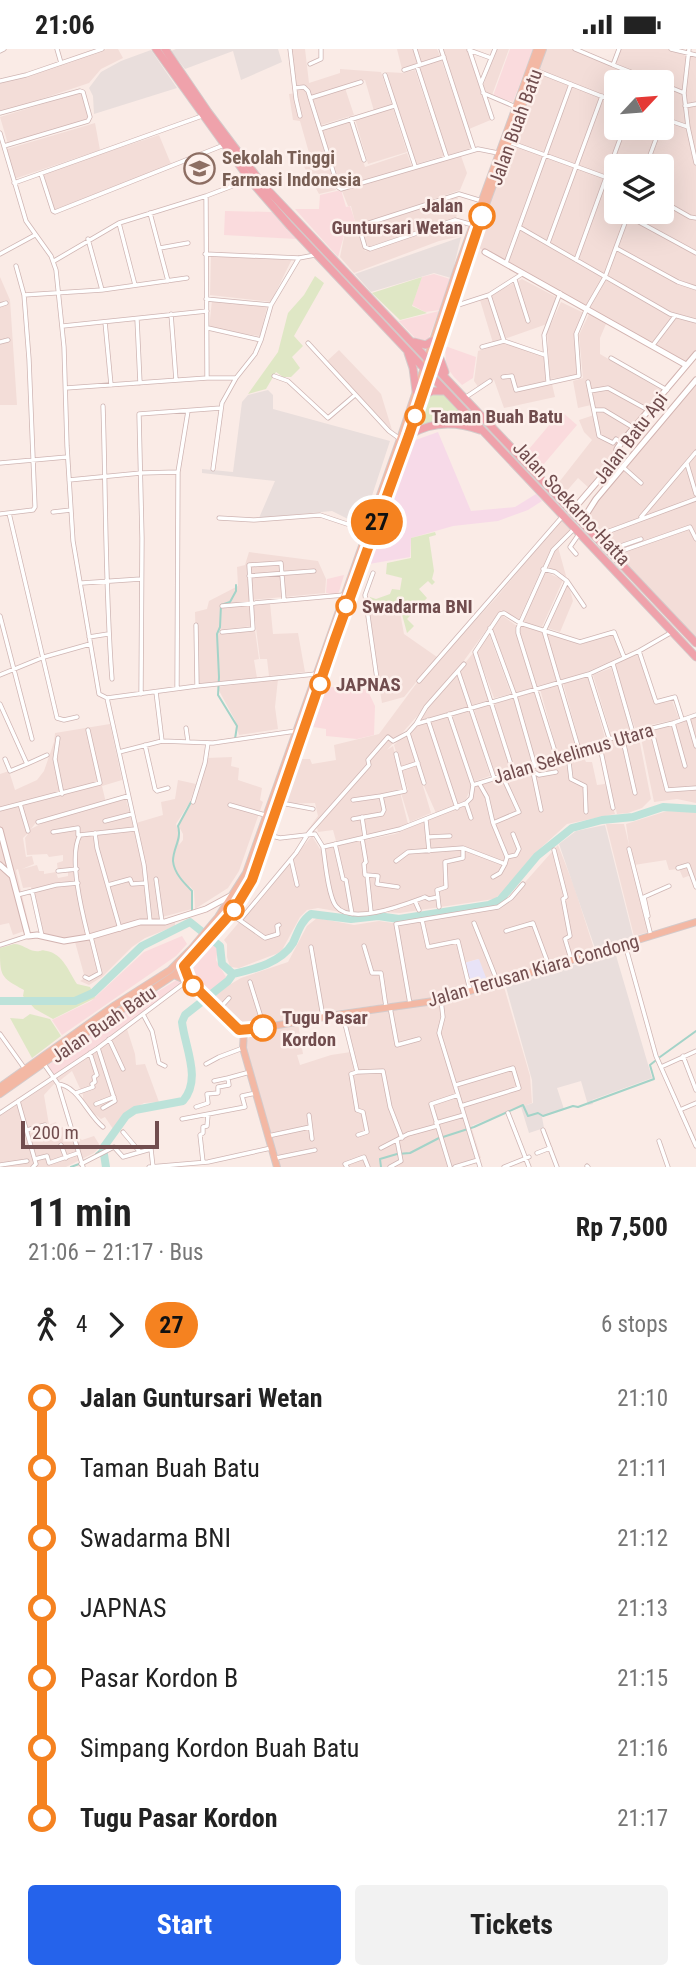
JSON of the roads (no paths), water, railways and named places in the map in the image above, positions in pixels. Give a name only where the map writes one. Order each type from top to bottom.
[{"type":"highway","name":"Jalan Soekarno-Hatta","points":[[156,49],[250,180],[315,255],[407,349],[696,657]]},
{"type":"highway","name":"Jalan Soekarno-Hatta","points":[[164,49],[253,173],[696,643]]},
{"type":"highway","points":[[413,342],[426,345],[436,343],[446,376]]},
{"type":"highway","points":[[407,349],[419,394],[444,391]]},
{"type":"highway","points":[[409,435],[424,428],[447,423],[461,424],[484,432]]},
{"type":"main road","name":"Jalan Buah Batu","points":[[0,1094],[4,1086],[44,1064],[174,975],[203,940],[246,873],[316,674],[354,584],[368,535],[409,435],[419,394],[473,225],[537,49]]},
{"type":"main road","name":"Jalan Buah Batu","points":[[436,343],[452,307],[543,49]]},
{"type":"main road","name":"Jalan Buah Batu","points":[[16,1080],[25,1069],[115,1005],[170,970],[221,926],[245,895],[290,775],[400,439],[419,394]]},
{"type":"main road","points":[[282,773],[290,775]]},
{"type":"main road","name":"Jalan Terusan Kiara Condong","points":[[241,1033],[323,1017],[440,1000],[696,922]]},
{"type":"main road","points":[[184,966],[188,982]]},
{"type":"main road","points":[[174,975],[188,982],[241,1033],[277,1167]]},
{"type":"street","points":[[57,49],[61,63]]},
{"type":"street","points":[[0,81],[102,49]]},
{"type":"street","points":[[290,49],[300,116]]},
{"type":"street","points":[[310,64],[320,61],[321,49]]},
{"type":"street","points":[[415,49],[447,158]]},
{"type":"street","points":[[441,49],[474,150]]},
{"type":"street","points":[[469,49],[491,58]]},
{"type":"street","points":[[469,49],[492,118]]},
{"type":"street","points":[[481,84],[495,49]]},
{"type":"street","points":[[575,49],[626,70]]},
{"type":"street","points":[[613,65],[619,49]]},
{"type":"street","points":[[671,49],[696,55]]},
{"type":"street","points":[[690,49],[684,93],[696,163]]},
{"type":"street","points":[[404,70],[444,57]]},
{"type":"street","points":[[536,70],[602,96],[548,243]]},
{"type":"street","points":[[385,75],[415,167]]},
{"type":"street","points":[[310,98],[361,82]]},
{"type":"street","points":[[506,263],[571,84]]},
{"type":"street","points":[[295,88],[306,89],[338,187],[341,189],[478,149],[499,153]]},
{"type":"street","points":[[674,89],[684,93]]},
{"type":"street","points":[[0,113],[80,90],[83,92],[90,117],[88,121],[2,143]]},
{"type":"street","points":[[484,93],[516,107]]},
{"type":"street","points":[[685,106],[696,104]]},
{"type":"street","points":[[320,129],[394,106]]},
{"type":"street","points":[[15,183],[202,116]]},
{"type":"street","points":[[351,119],[364,160]]},
{"type":"street","points":[[674,123],[688,127]]},
{"type":"street","points":[[0,133],[26,221],[54,261],[60,293],[73,541],[99,694],[107,698],[197,685],[316,674]]},
{"type":"street","points":[[509,142],[604,176]]},
{"type":"street","points":[[41,174],[52,211],[55,212],[224,145]]},
{"type":"street","points":[[54,261],[119,223],[250,180]]},
{"type":"street","points":[[576,260],[604,183]]},
{"type":"street","points":[[473,225],[455,220],[370,249],[365,247],[360,230],[363,225],[459,194],[482,201]]},
{"type":"street","points":[[205,196],[207,378]]},
{"type":"street","points":[[674,207],[696,218]]},
{"type":"street","points":[[150,213],[168,281]]},
{"type":"street","points":[[119,223],[135,285]]},
{"type":"street","points":[[503,377],[512,376],[516,390],[580,375],[576,336],[585,310],[605,277],[625,224]]},
{"type":"street","points":[[646,224],[696,253]]},
{"type":"street","points":[[519,227],[675,316],[696,321]]},
{"type":"street","points":[[0,254],[35,235]]},
{"type":"street","points":[[88,239],[102,290]]},
{"type":"street","points":[[160,248],[188,243]]},
{"type":"street","points":[[472,245],[686,365]]},
{"type":"street","points":[[616,248],[678,282],[696,288]]},
{"type":"street","points":[[205,254],[299,258],[315,255]]},
{"type":"street","points":[[213,469],[221,408],[236,378],[255,354],[271,305],[299,258]]},
{"type":"street","points":[[0,514],[34,509],[29,359],[24,295],[16,267]]},
{"type":"street","points":[[452,307],[489,295],[515,280],[523,272]]},
{"type":"street","points":[[24,295],[102,290],[187,278]]},
{"type":"street","points":[[515,280],[528,321]]},
{"type":"street","points":[[548,381],[545,330],[560,293]]},
{"type":"street","points":[[489,295],[504,341]]},
{"type":"street","points":[[206,299],[271,305]]},
{"type":"street","points":[[0,305],[6,303]]},
{"type":"street","points":[[63,326],[207,311]]},
{"type":"street","points":[[171,314],[176,380]]},
{"type":"street","points":[[652,345],[675,316]]},
{"type":"street","points":[[137,319],[140,383]]},
{"type":"street","points":[[105,323],[111,385]]},
{"type":"street","points":[[208,328],[261,341]]},
{"type":"street","points":[[0,342],[8,340]]},
{"type":"street","points":[[482,347],[504,341],[545,355]]},
{"type":"street","points":[[307,343],[389,431],[400,439]]},
{"type":"street","name":"Jalan Batu Api","points":[[572,511],[615,461],[621,443],[696,354]]},
{"type":"street","points":[[611,358],[667,390]]},
{"type":"street","points":[[274,376],[288,381],[330,418],[355,395]]},
{"type":"street","points":[[66,388],[236,378]]},
{"type":"street","points":[[582,521],[596,499],[696,380]]},
{"type":"street","points":[[466,397],[490,381]]},
{"type":"street","points":[[588,382],[599,436],[613,443],[616,439],[621,443]]},
{"type":"street","points":[[590,391],[607,388],[650,411]]},
{"type":"street","points":[[103,406],[108,635],[112,679]]},
{"type":"street","points":[[141,694],[139,414],[221,408]]},
{"type":"street","points":[[594,410],[604,410],[634,428]]},
{"type":"street","points":[[177,688],[178,472],[188,411]]},
{"type":"street","points":[[639,519],[696,452]]},
{"type":"street","points":[[0,463],[67,457]]},
{"type":"street","points":[[596,536],[696,496],[687,464]]},
{"type":"street","points":[[623,467],[641,483]]},
{"type":"street","points":[[69,480],[178,472]]},
{"type":"street","points":[[53,512],[71,510]]},
{"type":"street","points":[[9,513],[57,718],[64,720],[77,717]]},
{"type":"street","points":[[219,518],[254,520],[320,515],[368,535]]},
{"type":"street","points":[[419,681],[564,515]]},
{"type":"street","points":[[611,552],[690,527],[696,539]]},
{"type":"street","points":[[576,554],[570,547],[578,530]]},
{"type":"street","points":[[557,758],[518,633],[553,550],[578,530]]},
{"type":"street","points":[[611,552],[641,539]]},
{"type":"street","points":[[222,632],[253,629],[248,576],[250,565],[281,563],[284,600]]},
{"type":"street","points":[[543,569],[564,577],[584,606]]},
{"type":"street","points":[[248,576],[314,571]]},
{"type":"street","points":[[373,573],[365,595],[378,686]]},
{"type":"street","points":[[82,583],[141,579]]},
{"type":"street","points":[[567,581],[544,631],[579,750]]},
{"type":"street","points":[[354,584],[367,588]]},
{"type":"street","points":[[222,606],[348,594],[365,595]]},
{"type":"street","points":[[513,771],[475,652],[502,613],[520,623],[580,642],[614,632],[625,658]]},
{"type":"street","points":[[0,615],[32,739]]},
{"type":"street","points":[[196,625],[197,685]]},
{"type":"street","points":[[490,628],[515,697],[541,810]]},
{"type":"street","points":[[416,724],[589,674],[672,632]]},
{"type":"street","points":[[89,637],[108,635]]},
{"type":"street","points":[[0,675],[44,657],[90,644]]},
{"type":"street","points":[[639,651],[656,702],[674,697],[682,720]]},
{"type":"street","points":[[612,663],[633,733]]},
{"type":"street","points":[[242,919],[309,834],[369,765],[368,760],[388,738],[394,741],[416,724],[426,707],[464,664]]},
{"type":"street","points":[[458,671],[494,778]]},
{"type":"street","points":[[589,674],[609,739]]},
{"type":"street","points":[[156,692],[162,741]]},
{"type":"street","points":[[107,698],[146,883],[150,921]]},
{"type":"street","points":[[0,703],[27,764]]},
{"type":"street","points":[[449,714],[473,785]]},
{"type":"street","name":"Jalan Sekelimus Utara","points":[[466,803],[471,798],[473,785],[513,771],[533,768],[599,742],[696,715]]},
{"type":"street","points":[[688,718],[696,746]]},
{"type":"street","points":[[427,720],[457,808]]},
{"type":"street","points":[[673,723],[685,767]]},
{"type":"street","points":[[186,727],[188,742]]},
{"type":"street","points":[[651,728],[666,788],[673,791],[696,788]]},
{"type":"street","points":[[0,809],[100,783],[88,730]]},
{"type":"street","points":[[119,752],[162,741],[208,743],[296,731]]},
{"type":"street","points":[[409,731],[424,783]]},
{"type":"street","points":[[622,736],[635,793]]},
{"type":"street","points":[[58,738],[55,759],[62,794]]},
{"type":"street","points":[[599,742],[613,808]]},
{"type":"street","points":[[193,802],[208,743]]},
{"type":"street","points":[[145,745],[155,789],[157,791],[168,788]]},
{"type":"street","points":[[353,800],[405,791],[396,754]]},
{"type":"street","points":[[568,754],[571,779],[585,786],[586,812]]},
{"type":"street","points":[[5,759],[10,771],[47,755]]},
{"type":"street","points":[[400,769],[419,763]]},
{"type":"street","points":[[533,768],[538,775],[556,772]]},
{"type":"street","points":[[493,823],[519,813],[502,775]]},
{"type":"street","points":[[479,783],[487,797],[493,823],[507,857],[500,873],[493,877]]},
{"type":"street","points":[[38,822],[68,811],[128,796]]},
{"type":"street","points":[[353,819],[384,812],[381,796]]},
{"type":"street","points":[[279,802],[313,809]]},
{"type":"street","points":[[323,847],[400,829],[466,803],[471,818]]},
{"type":"street","points":[[20,804],[28,831]]},
{"type":"street","points":[[230,805],[265,815]]},
{"type":"street","points":[[105,821],[132,814]]},
{"type":"street","points":[[362,817],[365,875],[371,912]]},
{"type":"street","points":[[426,820],[429,851]]},
{"type":"street","points":[[52,832],[78,828],[78,883],[100,971],[89,979],[85,977]]},
{"type":"street","points":[[79,836],[135,829]]},
{"type":"street","points":[[0,830],[3,851],[28,936]]},
{"type":"street","points":[[95,833],[120,929]]},
{"type":"street","points":[[268,835],[280,838],[309,834],[318,836],[323,847],[334,903],[341,911],[352,914],[394,909],[425,897],[438,897]]},
{"type":"street","points":[[507,857],[516,855],[519,849],[513,834]]},
{"type":"street","points":[[428,837],[450,836]]},
{"type":"street","points":[[335,844],[343,879],[348,886],[352,914]]},
{"type":"street","points":[[396,861],[408,852],[463,848],[505,863]]},
{"type":"street","points":[[439,907],[437,890],[446,887],[445,862],[463,858],[463,848]]},
{"type":"street","points":[[629,849],[652,936]]},
{"type":"street","points":[[554,850],[566,897],[563,899],[570,936],[565,939],[571,961]]},
{"type":"street","points":[[291,859],[297,885]]},
{"type":"street","points":[[0,865],[12,876]]},
{"type":"street","points":[[678,868],[688,865],[696,887]]},
{"type":"street","points":[[58,871],[77,869]]},
{"type":"street","points":[[365,875],[379,874],[377,884],[398,887]]},
{"type":"street","points":[[108,885],[130,879],[132,884],[146,883]]},
{"type":"street","points":[[156,879],[162,922]]},
{"type":"street","points":[[17,895],[55,885],[78,883]]},
{"type":"street","points":[[411,1004],[396,924],[498,907],[511,898],[523,884]]},
{"type":"street","points":[[652,936],[644,897],[669,886]]},
{"type":"street","points":[[32,891],[42,936]]},
{"type":"street","points":[[0,945],[28,936],[64,941],[150,921],[162,922],[206,909],[235,893]]},
{"type":"street","points":[[415,901],[419,910]]},
{"type":"street","points":[[206,909],[217,918]]},
{"type":"street","points":[[231,914],[242,919],[265,938],[278,934],[276,926],[279,925]]},
{"type":"street","points":[[422,920],[428,947],[458,941],[471,992]]},
{"type":"street","points":[[474,923],[498,984]]},
{"type":"street","points":[[506,931],[533,923],[549,968]]},
{"type":"street","points":[[364,946],[372,973],[380,973],[397,1045],[419,1039]]},
{"type":"street","points":[[311,947],[323,1017]]},
{"type":"street","points":[[626,948],[656,1056],[696,1146]]},
{"type":"street","points":[[0,1113],[144,1016],[188,982]]},
{"type":"street","points":[[250,982],[264,1028]]},
{"type":"street","points":[[218,1010],[229,998]]},
{"type":"street","points":[[440,1000],[443,1017],[439,1033],[480,1167]]},
{"type":"street","points":[[342,1014],[357,1072]]},
{"type":"street","points":[[144,1016],[152,1031],[159,1063],[165,1066]]},
{"type":"street","points":[[0,1034],[25,1069]]},
{"type":"street","points":[[109,1039],[124,1069]]},
{"type":"street","points":[[206,1064],[243,1047]]},
{"type":"street","points":[[98,1048],[115,1102],[103,1108]]},
{"type":"street","points":[[662,1067],[696,1051]]},
{"type":"street","points":[[76,1093],[93,1087],[94,1077],[97,1075],[90,1053]]},
{"type":"street","points":[[683,1056],[696,1090]]},
{"type":"street","points":[[44,1064],[58,1084],[81,1164],[116,1147],[123,1157],[151,1149],[151,1167],[203,1164],[271,1148]]},
{"type":"street","points":[[455,1086],[513,1068],[518,1090],[461,1106]]},
{"type":"street","points":[[358,1135],[368,1132],[363,1112],[357,1110],[351,1074],[383,1071],[400,1139],[401,1161],[390,1167]]},
{"type":"street","points":[[214,1081],[250,1072]]},
{"type":"street","points":[[196,1107],[208,1103],[207,1094],[218,1093],[218,1087],[229,1085],[228,1078]]},
{"type":"street","points":[[58,1084],[65,1085],[76,1093],[91,1116],[103,1127]]},
{"type":"street","points":[[182,1119],[245,1107],[242,1096],[256,1093]]},
{"type":"street","points":[[458,1095],[432,1103],[437,1125],[452,1167],[478,1160]]},
{"type":"street","points":[[96,1104],[114,1097]]},
{"type":"street","points":[[19,1101],[35,1159],[36,1164],[33,1167]]},
{"type":"street","points":[[681,1109],[696,1103]]},
{"type":"street","points":[[508,1113],[529,1167]]},
{"type":"street","points":[[203,1164],[200,1135],[203,1133],[203,1127],[207,1126],[208,1115]]},
{"type":"street","points":[[309,1115],[312,1139]]},
{"type":"street","points":[[381,1148],[464,1115]]},
{"type":"street","points":[[27,1130],[45,1125]]},
{"type":"street","points":[[268,1136],[310,1127]]},
{"type":"street","points":[[543,1130],[557,1167]]},
{"type":"street","points":[[123,1132],[139,1151]]},
{"type":"street","points":[[659,1141],[668,1167]]},
{"type":"street","points":[[61,1145],[66,1158]]},
{"type":"street","points":[[537,1153],[550,1148]]},
{"type":"street","points":[[274,1158],[315,1150]]},
{"type":"street","points":[[35,1159],[47,1156],[49,1163],[78,1153]]},
{"type":"street","points":[[347,1167],[345,1164],[363,1157],[368,1167]]},
{"type":"street","points":[[504,1167],[527,1158]]},
{"type":"street","points":[[1,1166],[27,1161]]},
{"type":"waterway","points":[[235,739],[237,726],[218,695],[217,634],[221,605],[230,602],[236,585]]},
{"type":"waterway","points":[[191,802],[178,826],[179,835],[173,861],[177,874],[192,891],[192,911]]},
{"type":"waterway","points":[[233,974],[250,970],[282,956],[293,943],[302,923],[311,914],[351,919],[378,916],[399,919],[489,905],[500,900],[537,856],[572,828],[602,820],[633,817],[663,807],[696,809]]},
{"type":"waterway","points":[[0,1001],[75,1001],[93,993],[142,946],[190,922],[220,946],[222,964],[233,974]]},
{"type":"waterway","points":[[106,1167],[103,1148],[126,1116],[135,1110],[183,1101],[189,1092],[192,1073],[182,1022],[185,1015],[233,974]]},
{"type":"waterway","points":[[660,1057],[696,1031]]},
{"type":"waterway","points":[[443,1137],[474,1127],[523,1105],[528,1116],[538,1113],[543,1116],[573,1106],[578,1107],[654,1079],[650,1065],[655,1061]]},
{"type":"waterway","points":[[381,1167],[380,1159],[410,1153],[439,1138]]},
{"type":"waterway","points":[[96,1154],[103,1148]]},
{"type":"waterway","points":[[71,1167],[79,1164]]},
{"type":"place","name":"Sekolah Tinggi Farmasi Indonesia","points":[[199,168]]},
{"type":"place","name":"Jalan Guntursari Wetan","points":[[482,216]]},
{"type":"place","name":"Taman Buah Batu","points":[[415,416]]},
{"type":"place","name":"Swadarma BNI","points":[[346,606]]},
{"type":"place","name":"JAPNAS","points":[[320,684]]},
{"type":"place","name":"Tugu Pasar Kordon","points":[[263,1028]]}]
